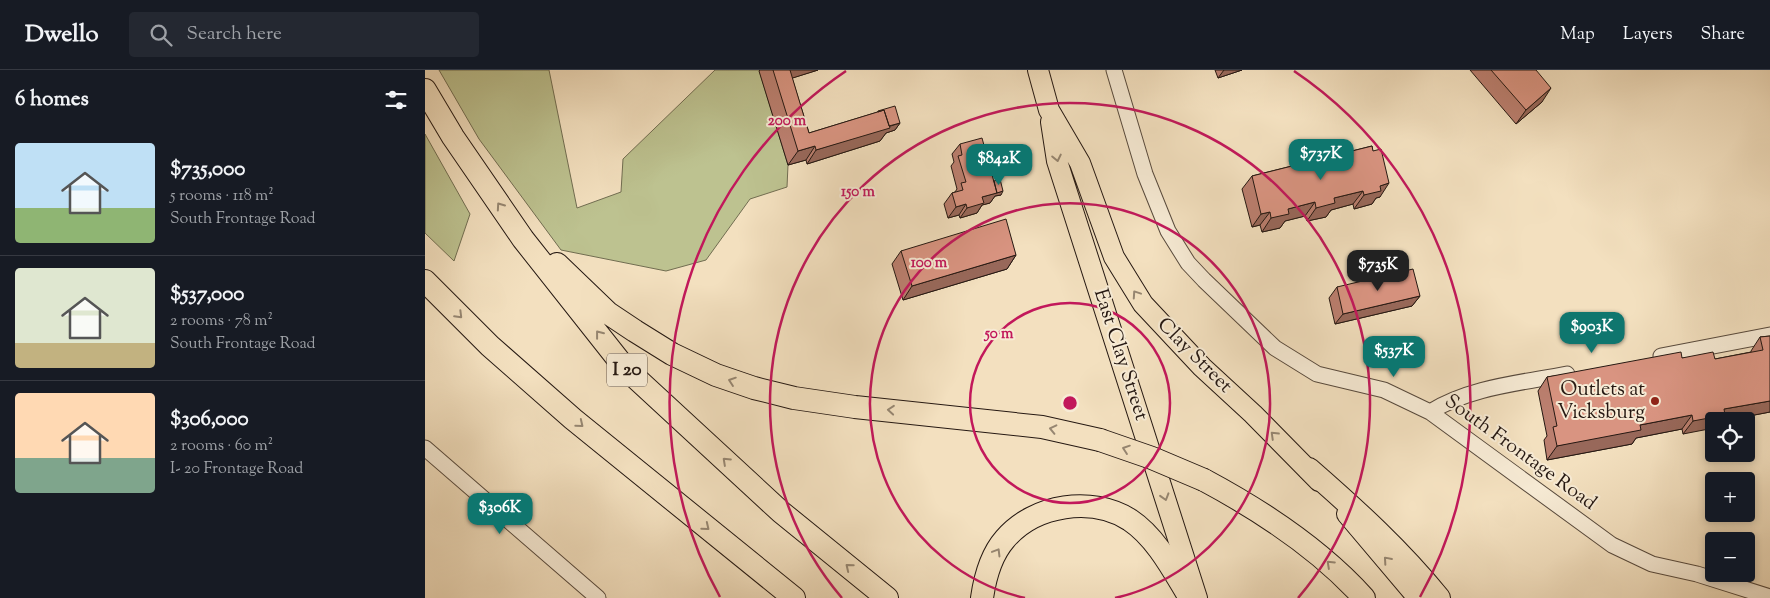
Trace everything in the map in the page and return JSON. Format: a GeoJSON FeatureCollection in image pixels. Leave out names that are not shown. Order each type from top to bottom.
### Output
{"type":"FeatureCollection","features":[{"type":"Feature","properties":{"kind":"highway","name":"I 20"},"geometry":{"type":"LineString","coordinates":[[425,90],[453,137],[523,238],[625,368],[781,512],[887,598]]}},
{"type":"Feature","properties":{"kind":"highway"},"geometry":{"type":"LineString","coordinates":[[523,238],[553,260],[608,313],[673,354],[716,375],[754,388],[794,398],[855,407],[1042,427],[1100,440],[1152,458],[1203,480],[1243,501],[1320,555],[1364,598]]}},
{"type":"Feature","properties":{"kind":"highway"},"geometry":{"type":"LineString","coordinates":[[425,281],[490,346],[573,419],[795,598]]}},
{"type":"Feature","properties":{"kind":"highway"},"geometry":{"type":"LineString","coordinates":[[1309,469],[1364,517],[1409,562],[1439,598]]}},
{"type":"Feature","properties":{"kind":"highway"},"geometry":{"type":"LineString","coordinates":[[982,598],[985,576],[993,557],[1005,539],[1018,527],[1037,516],[1056,509],[1077,506],[1095,507],[1131,521],[1151,540],[1190,598]]}},
{"type":"Feature","properties":{"kind":"highway"},"geometry":{"type":"LineString","coordinates":[[727,544],[773,598]]}},
{"type":"Feature","properties":{"kind":"main road","name":"Clay Street"},"geometry":{"type":"LineString","coordinates":[[1037,70],[1049,110],[1080,164],[1114,256],[1143,304],[1202,367],[1309,469],[1418,598]]}},
{"type":"Feature","properties":{"kind":"main road","name":"East Clay Street"},"geometry":{"type":"LineString","coordinates":[[1049,110],[1057,161],[1197,598]]}},
{"type":"Feature","properties":{"kind":"street","name":"South Frontage Road"},"geometry":{"type":"LineString","coordinates":[[1114,70],[1155,204],[1178,248],[1204,280],[1261,336],[1305,369],[1317,374],[1384,390],[1430,412],[1612,546],[1652,564],[1697,574],[1770,597]]}},
{"type":"Feature","properties":{"kind":"street"},"geometry":{"type":"LineString","coordinates":[[1644,359],[1770,335]]}},
{"type":"Feature","properties":{"kind":"street"},"geometry":{"type":"LineString","coordinates":[[1430,412],[1449,400],[1465,394],[1586,370]]}},
{"type":"Feature","properties":{"kind":"street"},"geometry":{"type":"LineString","coordinates":[[425,448],[594,597]]}},
{"type":"Feature","properties":{"kind":"green space"},"geometry":{"type":"Polygon","coordinates":[[[439,70],[549,70],[577,208],[621,192],[623,159],[715,70],[759,70],[788,165],[787,187],[750,199],[706,260],[666,271],[561,250],[479,139],[439,70]]]}},
{"type":"Feature","properties":{"kind":"green space"},"geometry":{"type":"Polygon","coordinates":[[[425,134],[470,214],[454,261],[425,233],[425,134]]]}},
{"type":"Feature","properties":{"kind":"building"},"geometry":{"type":"Polygon","coordinates":[[[773,70],[790,70],[809,133],[884,110],[890,128],[816,150],[815,146],[798,151],[773,70]]]}},
{"type":"Feature","properties":{"kind":"building"},"geometry":{"type":"Polygon","coordinates":[[[1491,70],[1536,70],[1551,88],[1526,110],[1491,70]]]}},
{"type":"Feature","properties":{"kind":"building"},"geometry":{"type":"Polygon","coordinates":[[[895,106],[900,123],[889,126],[884,110],[878,111],[895,106]]]}},
{"type":"Feature","properties":{"kind":"building"},"geometry":{"type":"Polygon","coordinates":[[[982,138],[997,193],[982,197],[984,203],[967,208],[966,204],[956,207],[952,193],[963,190],[961,183],[966,182],[958,156],[962,155],[960,144],[982,138]]]}},
{"type":"Feature","properties":{"kind":"building"},"geometry":{"type":"Polygon","coordinates":[[[1372,146],[1373,151],[1381,149],[1389,183],[1380,186],[1381,191],[1364,195],[1363,191],[1334,198],[1335,203],[1316,208],[1315,202],[1288,209],[1289,214],[1271,218],[1270,212],[1261,214],[1252,176],[1372,146]]]}},
{"type":"Feature","properties":{"kind":"building"},"geometry":{"type":"Polygon","coordinates":[[[1000,179],[1003,191],[997,193],[994,181],[1000,179]]]}},
{"type":"Feature","properties":{"kind":"building"},"geometry":{"type":"Polygon","coordinates":[[[1006,219],[1016,255],[912,286],[901,251],[1006,219]]]}},
{"type":"Feature","properties":{"kind":"building"},"geometry":{"type":"Polygon","coordinates":[[[1413,269],[1420,296],[1343,314],[1337,287],[1413,269]]]}},
{"type":"Feature","properties":{"kind":"building","name":"Outlets at Vicksburg"},"geometry":{"type":"Polygon","coordinates":[[[1770,336],[1770,401],[1724,409],[1724,412],[1705,412],[1705,419],[1693,421],[1692,415],[1640,425],[1641,430],[1557,446],[1553,427],[1557,426],[1547,377],[1681,352],[1682,358],[1713,352],[1715,359],[1763,350],[1760,337],[1770,336]]]}},
{"type":"Feature","properties":{"kind":"place","name":"Outlets at Vicksburg"},"geometry":{"type":"Point","coordinates":[1655,401]}}]}
